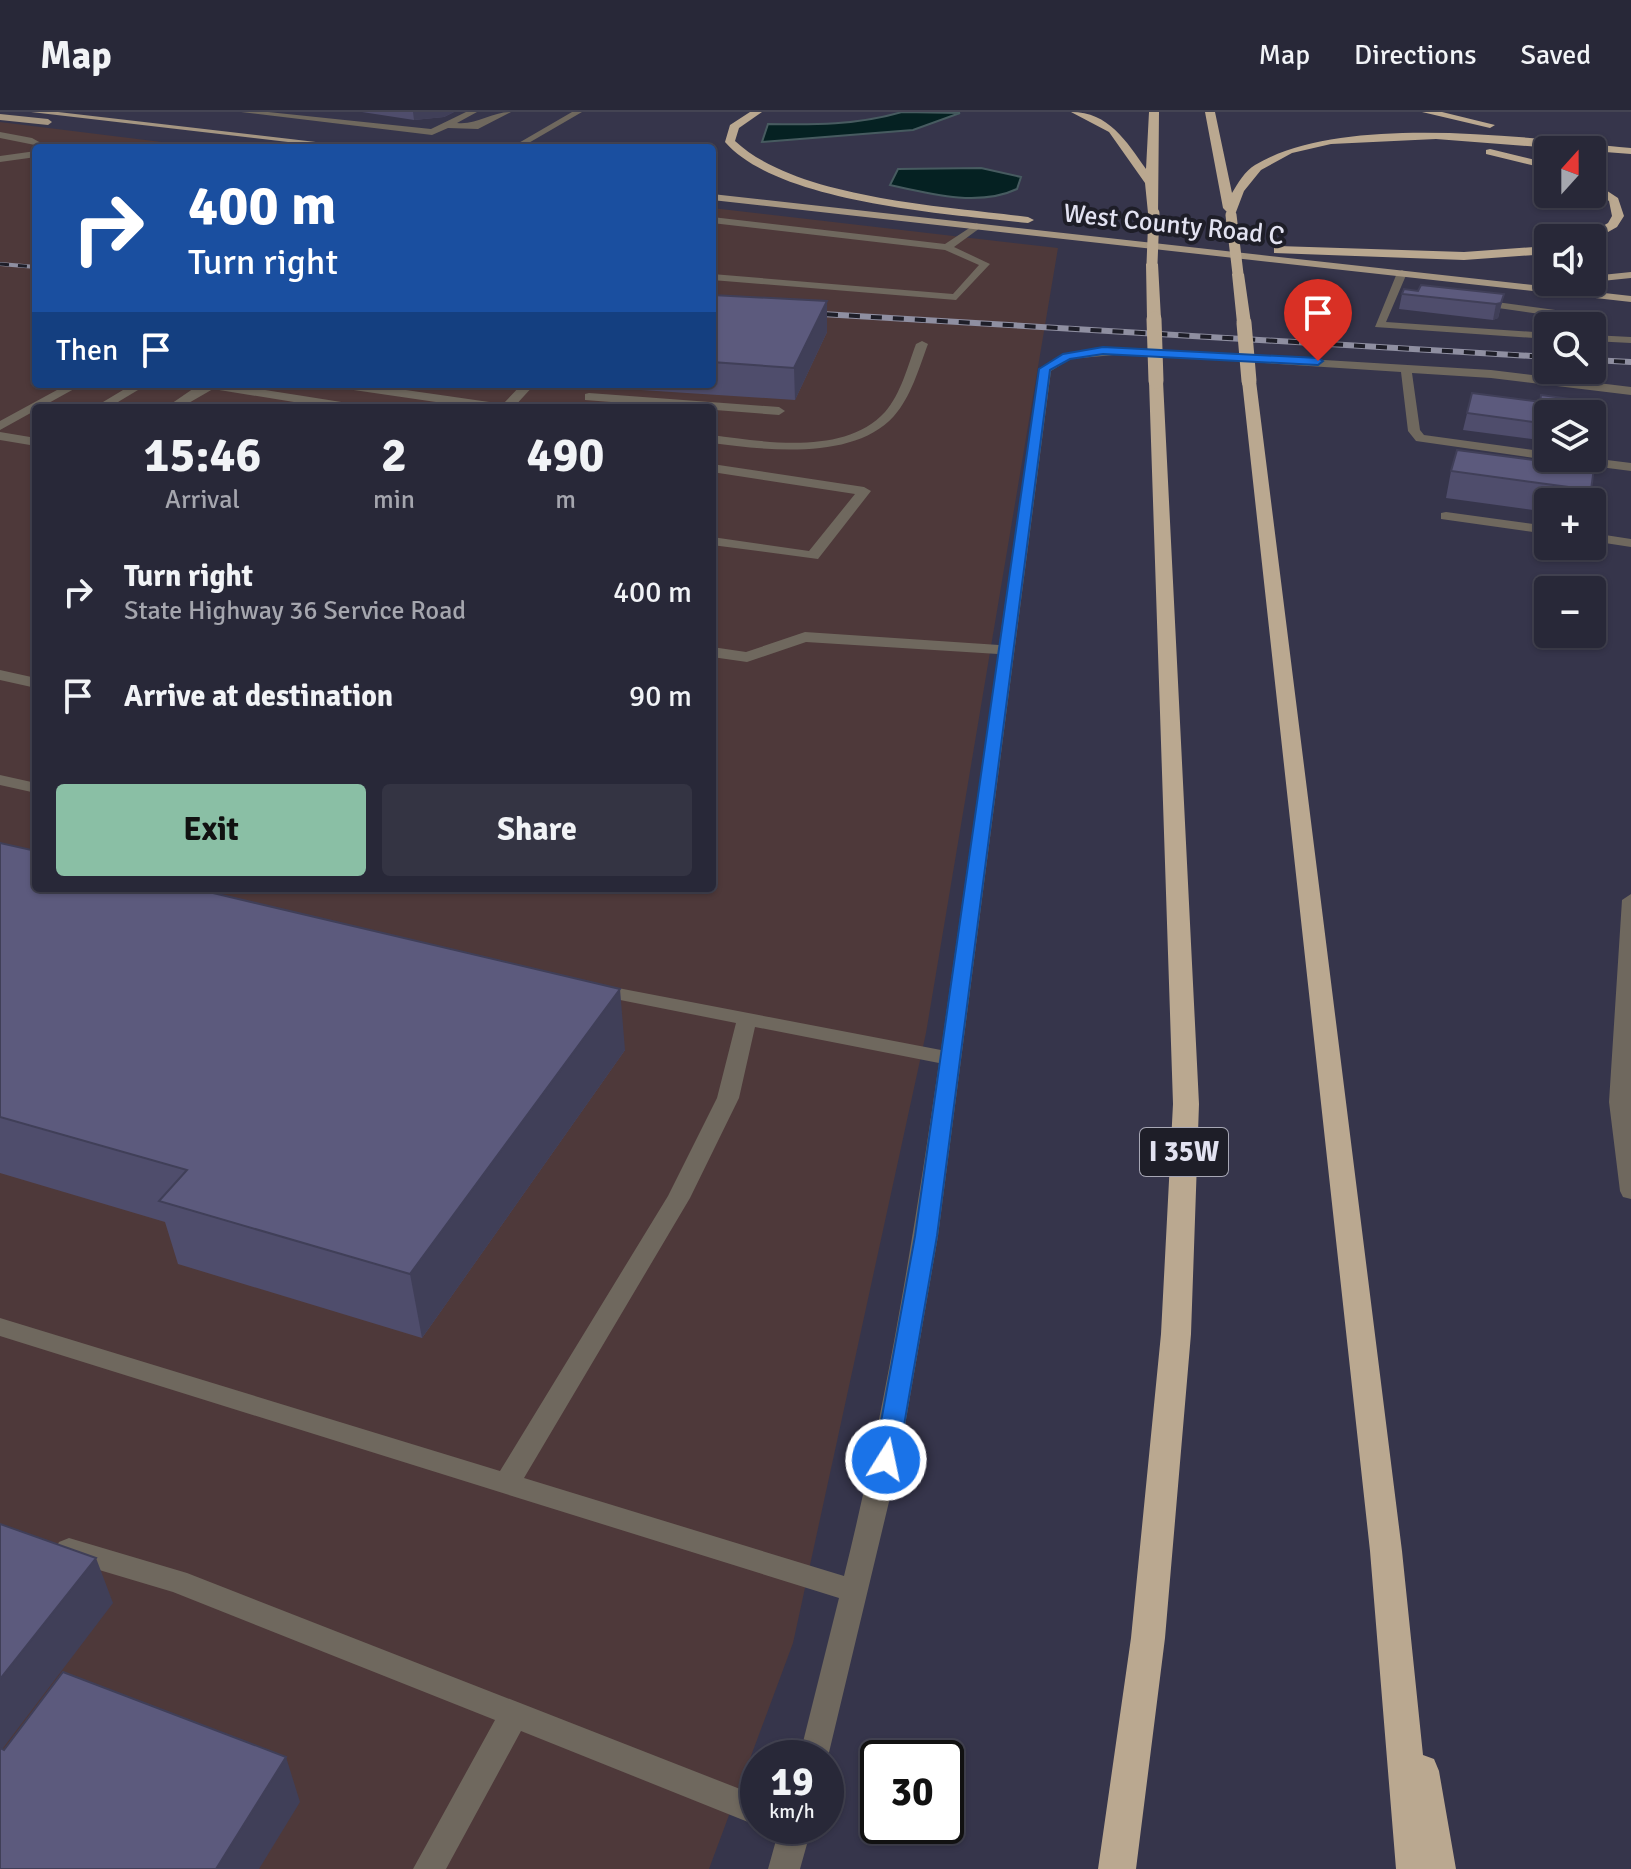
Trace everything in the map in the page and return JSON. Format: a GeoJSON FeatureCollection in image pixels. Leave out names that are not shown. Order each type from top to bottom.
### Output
{"type":"FeatureCollection","features":[{"type":"Feature","properties":{"kind":"highway"},"geometry":{"type":"LineString","coordinates":[[757,112],[734,127],[730,142],[742,156],[770,169],[862,197],[1028,220]]}},
{"type":"Feature","properties":{"kind":"highway"},"geometry":{"type":"LineString","coordinates":[[1076,112],[1113,130],[1151,183]]}},
{"type":"Feature","properties":{"kind":"highway","name":"I 35W"},"geometry":{"type":"LineString","coordinates":[[1117,1869],[1148,1638],[1176,1334],[1186,1104],[1152,264],[1154,112]]}},
{"type":"Feature","properties":{"kind":"highway"},"geometry":{"type":"LineString","coordinates":[[1210,112],[1230,211],[1244,323],[1386,1551],[1415,1869]]}},
{"type":"Feature","properties":{"kind":"highway"},"geometry":{"type":"LineString","coordinates":[[1427,112],[1516,129],[1631,141]]}},
{"type":"Feature","properties":{"kind":"highway"},"geometry":{"type":"LineString","coordinates":[[1230,211],[1240,188],[1259,166],[1299,147],[1333,139],[1402,134],[1631,151]]}},
{"type":"Feature","properties":{"kind":"highway"},"geometry":{"type":"LineString","coordinates":[[1281,155],[1327,146],[1396,143],[1487,152],[1534,163]]}},
{"type":"Feature","properties":{"kind":"highway"},"geometry":{"type":"LineString","coordinates":[[1606,194],[1614,200],[1618,216],[1606,229]]}},
{"type":"Feature","properties":{"kind":"highway"},"geometry":{"type":"LineString","coordinates":[[1278,250],[1464,256],[1534,251]]}},
{"type":"Feature","properties":{"kind":"highway"},"geometry":{"type":"LineString","coordinates":[[1386,1551],[1437,1869]]}},
{"type":"Feature","properties":{"kind":"main road"},"geometry":{"type":"LineString","coordinates":[[35,112],[327,144]]}},
{"type":"Feature","properties":{"kind":"main road"},"geometry":{"type":"LineString","coordinates":[[0,117],[240,144]]}},
{"type":"Feature","properties":{"kind":"main road","name":"West County Road C"},"geometry":{"type":"LineString","coordinates":[[716,186],[1534,276]]}},
{"type":"Feature","properties":{"kind":"main road","name":"West County Road C"},"geometry":{"type":"LineString","coordinates":[[716,197],[1631,299]]}},
{"type":"Feature","properties":{"kind":"main road"},"geometry":{"type":"LineString","coordinates":[[1606,278],[1631,275]]}},
{"type":"Feature","properties":{"kind":"main road"},"geometry":{"type":"LineString","coordinates":[[1606,284],[1631,287]]}},
{"type":"Feature","properties":{"kind":"street"},"geometry":{"type":"LineString","coordinates":[[245,112],[432,132],[473,112]]}},
{"type":"Feature","properties":{"kind":"street"},"geometry":{"type":"LineString","coordinates":[[447,125],[475,127],[507,112]]}},
{"type":"Feature","properties":{"kind":"street"},"geometry":{"type":"LineString","coordinates":[[521,144],[578,112]]}},
{"type":"Feature","properties":{"kind":"street"},"geometry":{"type":"LineString","coordinates":[[0,135],[38,144]]}},
{"type":"Feature","properties":{"kind":"street"},"geometry":{"type":"LineString","coordinates":[[0,159],[32,155]]}},
{"type":"Feature","properties":{"kind":"street"},"geometry":{"type":"LineString","coordinates":[[716,220],[947,247],[985,264],[956,297],[716,277]]}},
{"type":"Feature","properties":{"kind":"street"},"geometry":{"type":"LineString","coordinates":[[947,247],[977,226]]}},
{"type":"Feature","properties":{"kind":"street"},"geometry":{"type":"LineString","coordinates":[[1402,273],[1379,325],[1534,335]]}},
{"type":"Feature","properties":{"kind":"street"},"geometry":{"type":"LineString","coordinates":[[1393,293],[1409,295]]}},
{"type":"Feature","properties":{"kind":"street"},"geometry":{"type":"LineString","coordinates":[[1456,300],[1547,312]]}},
{"type":"Feature","properties":{"kind":"street"},"geometry":{"type":"LineString","coordinates":[[1606,339],[1631,340]]}},
{"type":"Feature","properties":{"kind":"street"},"geometry":{"type":"LineString","coordinates":[[716,439],[796,447],[852,436],[889,415],[922,344]]}},
{"type":"Feature","properties":{"kind":"street"},"geometry":{"type":"LineString","coordinates":[[818,1740],[886,1460],[923,1251],[1045,369],[1053,362],[1084,353],[1125,351],[1491,374],[1631,391]]}},
{"type":"Feature","properties":{"kind":"street"},"geometry":{"type":"LineString","coordinates":[[1406,368],[1414,431],[1420,438],[1534,454]]}},
{"type":"Feature","properties":{"kind":"street"},"geometry":{"type":"LineString","coordinates":[[40,404],[70,388]]}},
{"type":"Feature","properties":{"kind":"street"},"geometry":{"type":"LineString","coordinates":[[106,404],[135,388]]}},
{"type":"Feature","properties":{"kind":"street"},"geometry":{"type":"LineString","coordinates":[[177,404],[202,388]]}},
{"type":"Feature","properties":{"kind":"street"},"geometry":{"type":"LineString","coordinates":[[233,388],[329,404]]}},
{"type":"Feature","properties":{"kind":"street"},"geometry":{"type":"LineString","coordinates":[[369,388],[473,404]]}},
{"type":"Feature","properties":{"kind":"street"},"geometry":{"type":"LineString","coordinates":[[427,398],[441,388]]}},
{"type":"Feature","properties":{"kind":"street"},"geometry":{"type":"LineString","coordinates":[[508,404],[525,388]]}},
{"type":"Feature","properties":{"kind":"street"},"geometry":{"type":"LineString","coordinates":[[261,404],[276,395]]}},
{"type":"Feature","properties":{"kind":"street"},"geometry":{"type":"LineString","coordinates":[[589,397],[663,404]]}},
{"type":"Feature","properties":{"kind":"street"},"geometry":{"type":"LineString","coordinates":[[716,408],[779,411]]}},
{"type":"Feature","properties":{"kind":"street"},"geometry":{"type":"LineString","coordinates":[[0,426],[32,409]]}},
{"type":"Feature","properties":{"kind":"street"},"geometry":{"type":"LineString","coordinates":[[0,436],[32,441]]}},
{"type":"Feature","properties":{"kind":"street"},"geometry":{"type":"LineString","coordinates":[[1606,464],[1631,467]]}},
{"type":"Feature","properties":{"kind":"street"},"geometry":{"type":"LineString","coordinates":[[716,469],[864,491],[813,556],[716,542]]}},
{"type":"Feature","properties":{"kind":"street"},"geometry":{"type":"LineString","coordinates":[[1446,516],[1534,528]]}},
{"type":"Feature","properties":{"kind":"street"},"geometry":{"type":"LineString","coordinates":[[1606,539],[1631,543]]}},
{"type":"Feature","properties":{"kind":"street"},"geometry":{"type":"LineString","coordinates":[[716,653],[747,657],[805,637],[1005,650]]}},
{"type":"Feature","properties":{"kind":"street"},"geometry":{"type":"LineString","coordinates":[[0,675],[32,682]]}},
{"type":"Feature","properties":{"kind":"street"},"geometry":{"type":"LineString","coordinates":[[0,780],[32,787]]}},
{"type":"Feature","properties":{"kind":"street"},"geometry":{"type":"LineString","coordinates":[[1631,900],[1625,1103],[1631,1191]]}},
{"type":"Feature","properties":{"kind":"street"},"geometry":{"type":"LineString","coordinates":[[574,985],[950,1058]]}},
{"type":"Feature","properties":{"kind":"street"},"geometry":{"type":"LineString","coordinates":[[507,1483],[679,1198],[728,1098],[747,1019]]}},
{"type":"Feature","properties":{"kind":"street"},"geometry":{"type":"LineString","coordinates":[[0,1327],[855,1591]]}},
{"type":"Feature","properties":{"kind":"street"},"geometry":{"type":"LineString","coordinates":[[44,1543],[177,1581],[740,1804]]}},
{"type":"Feature","properties":{"kind":"street"},"geometry":{"type":"LineString","coordinates":[[429,1869],[513,1716]]}},
{"type":"Feature","properties":{"kind":"street"},"geometry":{"type":"LineString","coordinates":[[784,1869],[791,1844]]}},
{"type":"Feature","properties":{"kind":"shaded area"},"geometry":{"type":"Polygon","coordinates":[[[902,112],[960,113],[913,130],[762,142],[768,124],[852,122],[902,112]]]}},
{"type":"Feature","properties":{"kind":"shaded area"},"geometry":{"type":"Polygon","coordinates":[[[0,122],[178,144],[32,144],[32,388],[716,388],[716,208],[1058,248],[926,1033],[793,1643],[757,1740],[740,1740],[740,1786],[709,1869],[0,1869],[0,122]]]}},
{"type":"Feature","properties":{"kind":"shaded area"},"geometry":{"type":"Polygon","coordinates":[[[981,168],[1021,177],[1017,189],[971,198],[890,185],[898,169],[981,168]]]}},
{"type":"Feature","properties":{"kind":"building"},"geometry":{"type":"Polygon","coordinates":[[[1421,285],[1504,294],[1501,303],[1496,304],[1402,294],[1404,289],[1418,291],[1421,285]]]}},
{"type":"Feature","properties":{"kind":"building"},"geometry":{"type":"Polygon","coordinates":[[[716,295],[827,301],[794,368],[716,362],[716,295]]]}},
{"type":"Feature","properties":{"kind":"building"},"geometry":{"type":"Polygon","coordinates":[[[1472,393],[1534,401],[1534,422],[1467,413],[1472,393]]]}},
{"type":"Feature","properties":{"kind":"building"},"geometry":{"type":"Polygon","coordinates":[[[1541,395],[1578,400],[1540,400],[1541,395]]]}},
{"type":"Feature","properties":{"kind":"building"},"geometry":{"type":"Polygon","coordinates":[[[1457,450],[1534,460],[1534,472],[1593,472],[1591,488],[1576,488],[1451,471],[1457,450]]]}},
{"type":"Feature","properties":{"kind":"building"},"geometry":{"type":"Polygon","coordinates":[[[0,843],[32,850],[32,892],[209,892],[620,989],[410,1274],[159,1201],[187,1170],[0,1117],[0,843]]]}},
{"type":"Feature","properties":{"kind":"building"},"geometry":{"type":"Polygon","coordinates":[[[0,1524],[96,1558],[0,1679],[0,1524]]]}},
{"type":"Feature","properties":{"kind":"building"},"geometry":{"type":"Polygon","coordinates":[[[63,1672],[286,1757],[216,1869],[0,1869],[0,1748],[4,1750],[63,1672]]]}},
{"type":"Feature","properties":{"kind":"railway"},"geometry":{"type":"LineString","coordinates":[[0,264],[32,267]]}},
{"type":"Feature","properties":{"kind":"railway"},"geometry":{"type":"LineString","coordinates":[[805,313],[1534,356]]}},
{"type":"Feature","properties":{"kind":"railway"},"geometry":{"type":"LineString","coordinates":[[1606,361],[1631,362]]}},
{"type":"Feature","properties":{"kind":"route"},"geometry":{"type":"LineString","coordinates":[[886,1460],[926,1236],[1045,369],[1067,356],[1103,351],[1318,361]]}}]}
